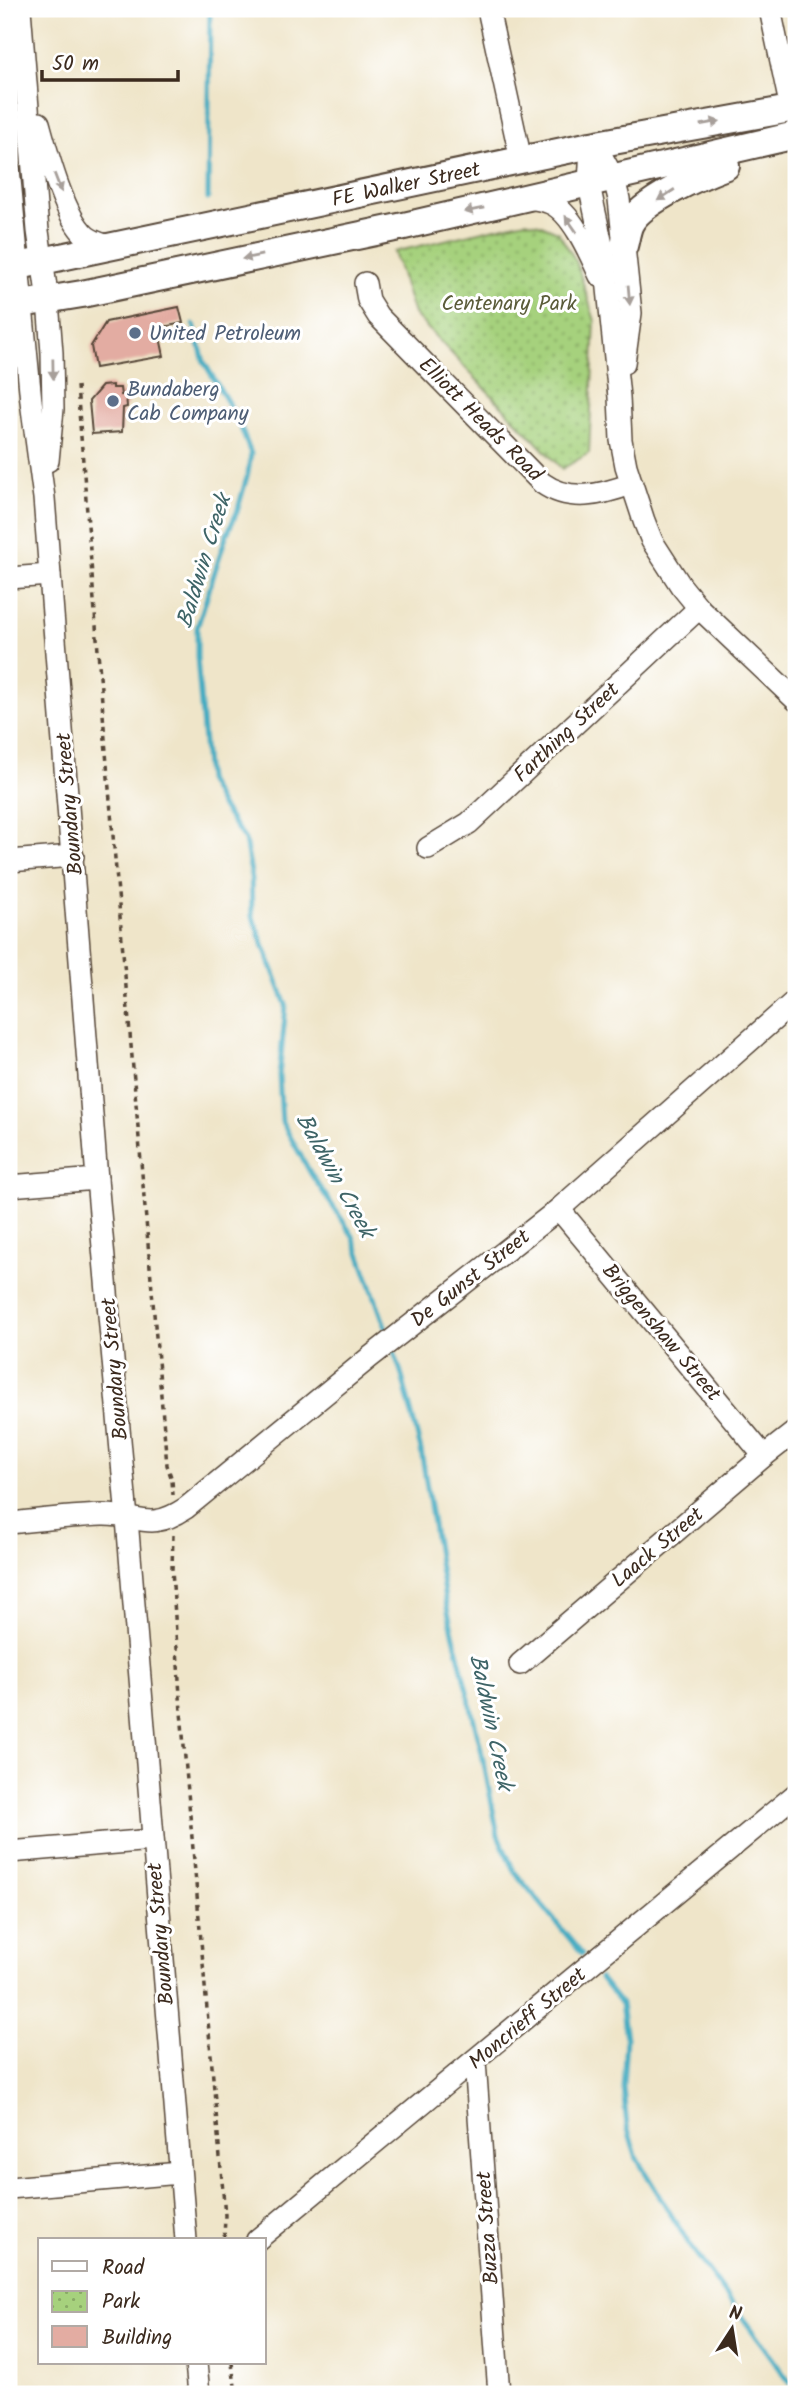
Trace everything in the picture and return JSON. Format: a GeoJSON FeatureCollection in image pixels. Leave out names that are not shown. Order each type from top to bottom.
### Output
{"type":"FeatureCollection","features":[{"type":"Feature","properties":{"kind":"main road","name":"FE Walker Street"},"geometry":{"type":"LineString","coordinates":[[23,265],[593,145],[794,108]]}},
{"type":"Feature","properties":{"kind":"main road","name":"FE Walker Street"},"geometry":{"type":"LineString","coordinates":[[15,305],[528,198],[796,137]]}},
{"type":"Feature","properties":{"kind":"main road"},"geometry":{"type":"LineString","coordinates":[[625,246],[630,224],[636,216],[678,187],[796,137]]}},
{"type":"Feature","properties":{"kind":"street","name":"Boundary Street"},"geometry":{"type":"LineString","coordinates":[[20,9],[38,231],[23,265],[15,305],[44,498],[97,1179],[186,2238]]}},
{"type":"Feature","properties":{"kind":"street"},"geometry":{"type":"LineString","coordinates":[[488,9],[521,160]]}},
{"type":"Feature","properties":{"kind":"street"},"geometry":{"type":"LineString","coordinates":[[770,9],[794,108]]}},
{"type":"Feature","properties":{"kind":"street"},"geometry":{"type":"LineString","coordinates":[[26,70],[47,152],[69,211],[85,235],[111,247]]}},
{"type":"Feature","properties":{"kind":"street"},"geometry":{"type":"LineString","coordinates":[[593,145],[601,182],[621,440],[631,484],[652,541],[681,586],[699,608],[796,700]]}},
{"type":"Feature","properties":{"kind":"street","name":"Boundary Street"},"geometry":{"type":"LineString","coordinates":[[9,169],[23,265],[48,300],[52,409],[44,498]]}},
{"type":"Feature","properties":{"kind":"street"},"geometry":{"type":"LineString","coordinates":[[601,182],[619,199],[631,313],[619,397]]}},
{"type":"Feature","properties":{"kind":"street"},"geometry":{"type":"LineString","coordinates":[[528,198],[551,204],[568,218],[594,263],[611,308]]}},
{"type":"Feature","properties":{"kind":"street","name":"Elliott Heads Road"},"geometry":{"type":"LineString","coordinates":[[365,283],[368,300],[378,316],[542,482],[563,494],[577,496],[606,493],[631,484]]}},
{"type":"Feature","properties":{"kind":"street"},"geometry":{"type":"LineString","coordinates":[[9,578],[50,575]]}},
{"type":"Feature","properties":{"kind":"street","name":"Farthing Street"},"geometry":{"type":"LineString","coordinates":[[428,848],[469,823],[699,608]]}},
{"type":"Feature","properties":{"kind":"street"},"geometry":{"type":"LineString","coordinates":[[9,861],[73,856]]}},
{"type":"Feature","properties":{"kind":"street","name":"De Gunst Street"},"geometry":{"type":"LineString","coordinates":[[9,1523],[106,1515],[152,1523],[165,1521],[180,1512],[369,1358],[559,1209],[796,1000]]}},
{"type":"Feature","properties":{"kind":"street"},"geometry":{"type":"LineString","coordinates":[[9,1186],[97,1179]]}},
{"type":"Feature","properties":{"kind":"street","name":"Briggenshaw Street"},"geometry":{"type":"LineString","coordinates":[[559,1209],[764,1456]]}},
{"type":"Feature","properties":{"kind":"street","name":"Laack Street"},"geometry":{"type":"LineString","coordinates":[[520,1664],[764,1456],[796,1432]]}},
{"type":"Feature","properties":{"kind":"street","name":"Moncrieff Street"},"geometry":{"type":"LineString","coordinates":[[259,2238],[796,1794]]}},
{"type":"Feature","properties":{"kind":"street"},"geometry":{"type":"LineString","coordinates":[[9,1853],[152,1840]]}},
{"type":"Feature","properties":{"kind":"street","name":"Buzza Street"},"geometry":{"type":"LineString","coordinates":[[475,2061],[499,2394]]}},
{"type":"Feature","properties":{"kind":"street"},"geometry":{"type":"LineString","coordinates":[[9,2188],[180,2173]]}},
{"type":"Feature","properties":{"kind":"street"},"geometry":{"type":"LineString","coordinates":[[196,2364],[199,2394]]}},
{"type":"Feature","properties":{"kind":"path"},"geometry":{"type":"LineString","coordinates":[[77,386],[112,825]]}},
{"type":"Feature","properties":{"kind":"path"},"geometry":{"type":"LineString","coordinates":[[232,2364],[236,2394]]}},
{"type":"Feature","properties":{"kind":"green space","name":"Centenary Park"},"geometry":{"type":"Polygon","coordinates":[[[525,221],[558,232],[576,261],[595,321],[589,453],[562,469],[414,314],[394,252],[525,221]]]}},
{"type":"Feature","properties":{"kind":"building"},"geometry":{"type":"Polygon","coordinates":[[[179,307],[183,323],[158,328],[164,356],[95,368],[91,346],[106,322],[179,307]]]}},
{"type":"Feature","properties":{"kind":"building"},"geometry":{"type":"Polygon","coordinates":[[[112,385],[112,388],[120,388],[121,395],[126,394],[127,407],[123,408],[122,432],[92,434],[89,401],[102,386],[112,385]]]}},
{"type":"Feature","properties":{"kind":"waterway","name":"Baldwin Creek"},"geometry":{"type":"LineString","coordinates":[[208,199],[210,9]]}},
{"type":"Feature","properties":{"kind":"waterway","name":"Baldwin Creek"},"geometry":{"type":"LineString","coordinates":[[194,325],[204,362],[238,420],[251,454],[237,512],[226,536],[197,628],[207,780],[245,840],[251,873],[252,915],[286,1005],[279,1076],[282,1122],[311,1174],[353,1236],[389,1337]]}},
{"type":"Feature","properties":{"kind":"waterway","name":"Baldwin Creek"},"geometry":{"type":"LineString","coordinates":[[392,1346],[421,1450],[445,1599],[481,1749],[498,1835],[514,1871],[582,1954]]}},
{"type":"Feature","properties":{"kind":"waterway","name":"Baldwin Creek"},"geometry":{"type":"LineString","coordinates":[[600,1978],[621,2004],[626,2038],[623,2087],[627,2126],[637,2159],[689,2244],[796,2391]]}},
{"type":"Feature","properties":{"kind":"place","name":"United Petroleum"},"geometry":{"type":"Point","coordinates":[135,333]}},
{"type":"Feature","properties":{"kind":"place","name":"Bundaberg Cab Company"},"geometry":{"type":"Point","coordinates":[113,401]}}]}
